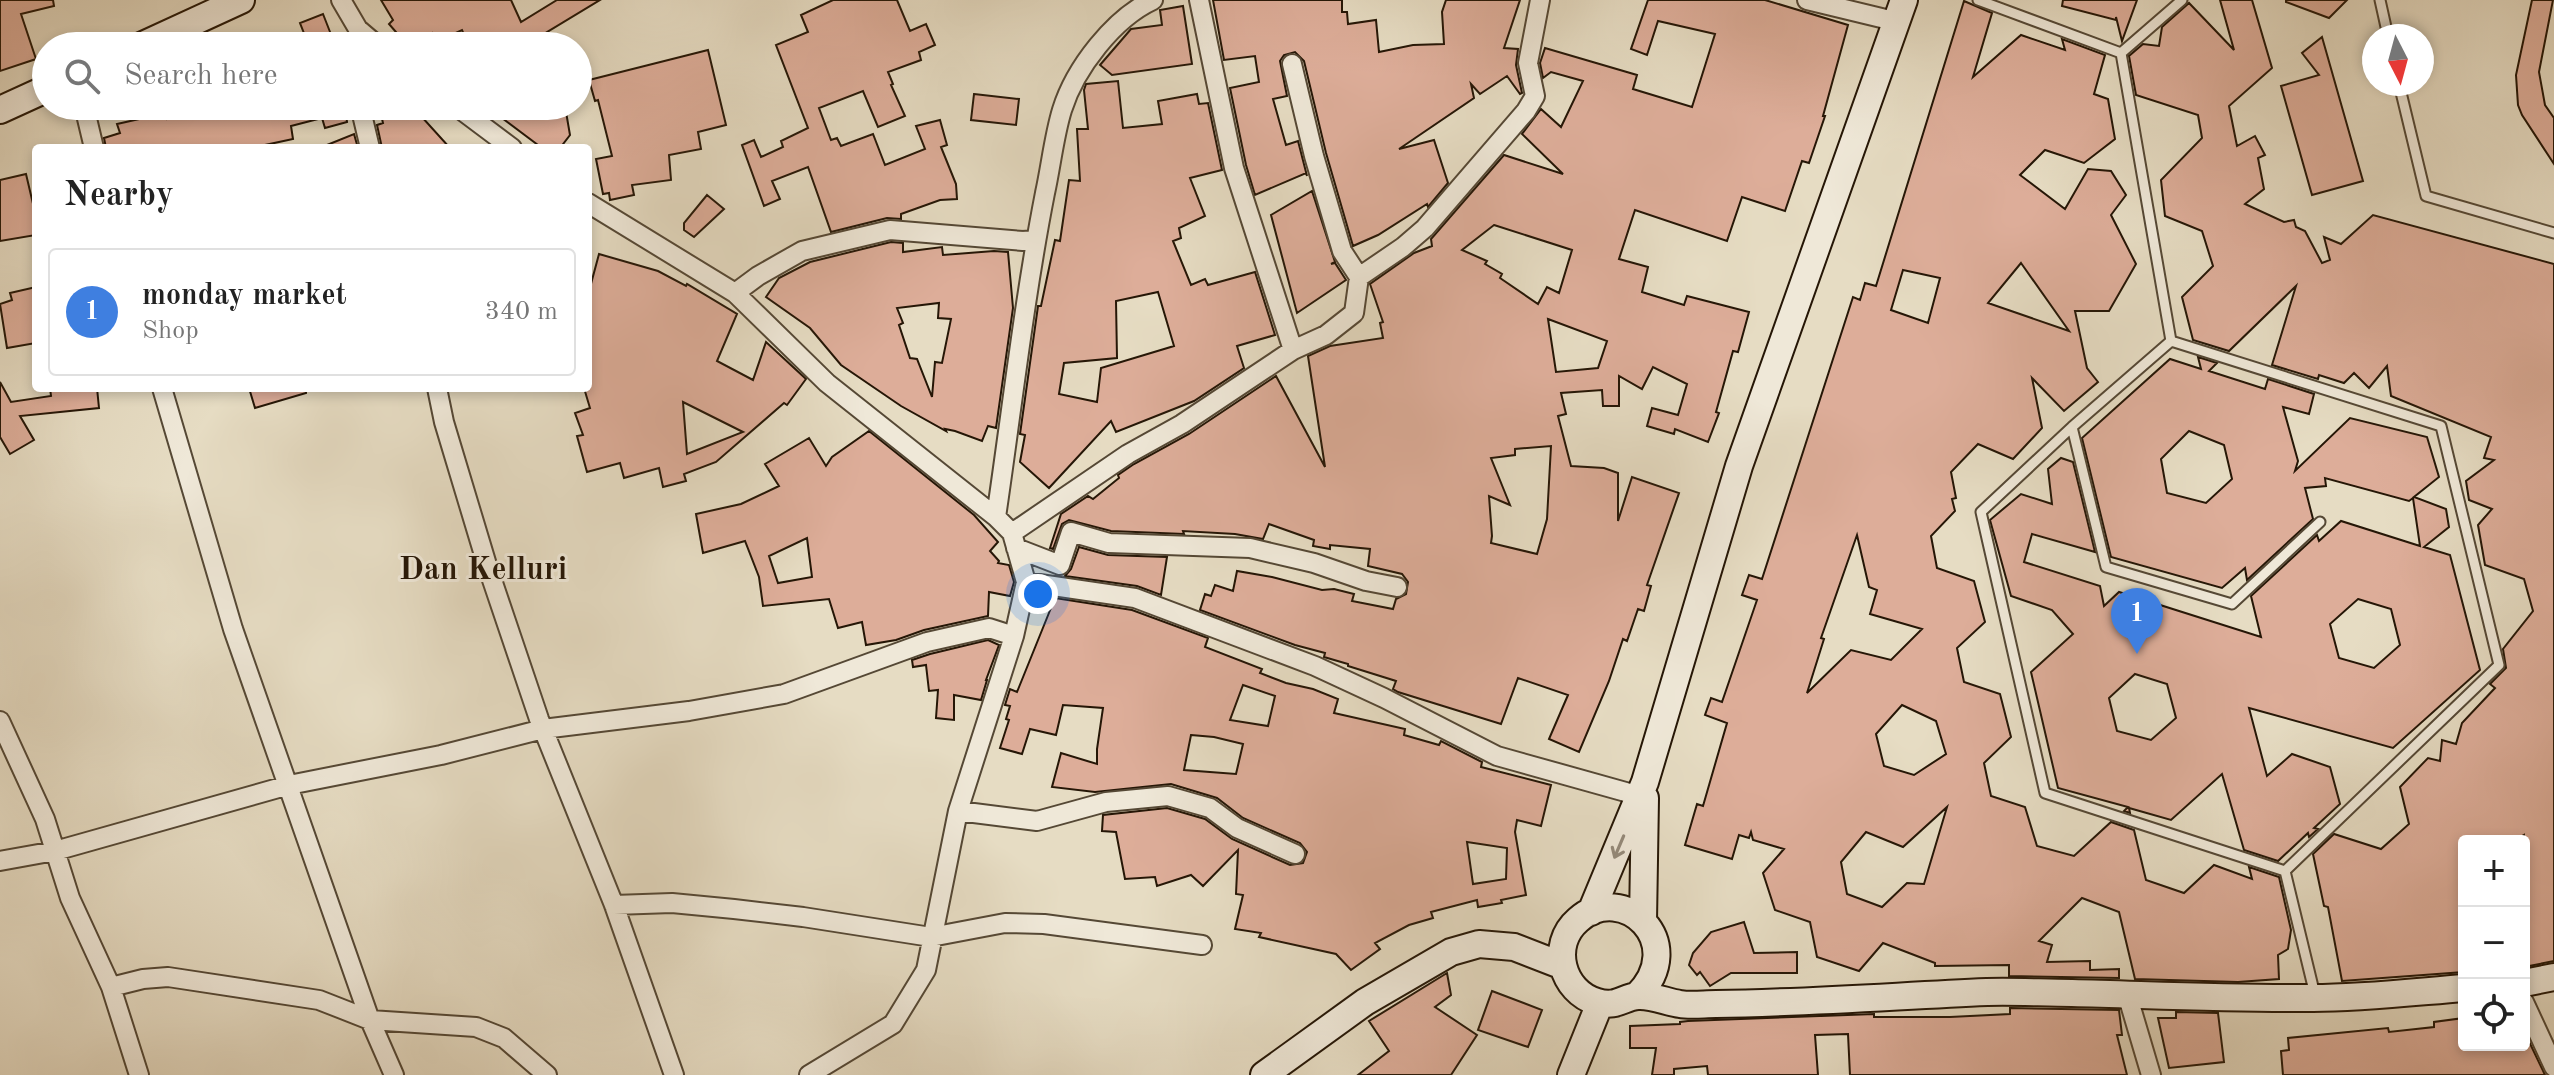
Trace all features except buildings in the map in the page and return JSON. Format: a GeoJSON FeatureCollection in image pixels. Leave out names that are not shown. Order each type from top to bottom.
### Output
{"type":"FeatureCollection","features":[{"type":"Feature","properties":{"kind":"main road"},"geometry":{"type":"LineString","coordinates":[[171,32],[241,0]]}},
{"type":"Feature","properties":{"kind":"main road"},"geometry":{"type":"LineString","coordinates":[[1591,912],[1643,789],[1739,466],[1901,11]]}},
{"type":"Feature","properties":{"kind":"main road"},"geometry":{"type":"LineString","coordinates":[[0,110],[32,95]]}},
{"type":"Feature","properties":{"kind":"main road"},"geometry":{"type":"LineString","coordinates":[[1643,789],[1643,921]]}},
{"type":"Feature","properties":{"kind":"main road"},"geometry":{"type":"LineString","coordinates":[[1613,908],[1634,914],[1643,921],[1653,935],[1658,951],[1656,968],[1649,984],[1637,996],[1613,1004],[1600,1003],[1575,990],[1563,966],[1562,949],[1567,933],[1577,921],[1591,912],[1613,908]]}},
{"type":"Feature","properties":{"kind":"main road"},"geometry":{"type":"LineString","coordinates":[[1264,1075],[1365,1002],[1451,952],[1479,944],[1514,947],[1563,966]]}},
{"type":"Feature","properties":{"kind":"main road"},"geometry":{"type":"LineString","coordinates":[[2530,982],[2554,977]]}},
{"type":"Feature","properties":{"kind":"main road"},"geometry":{"type":"LineString","coordinates":[[1637,996],[1682,1004],[1809,1003],[1991,992],[2315,998],[2458,988]]}},
{"type":"Feature","properties":{"kind":"main road"},"geometry":{"type":"LineString","coordinates":[[1571,1075],[1600,1003]]}},
{"type":"Feature","properties":{"kind":"street"},"geometry":{"type":"LineString","coordinates":[[341,0],[354,32]]}},
{"type":"Feature","properties":{"kind":"street"},"geometry":{"type":"LineString","coordinates":[[996,517],[1036,240],[1063,108],[1100,42],[1135,8],[1153,0]]}},
{"type":"Feature","properties":{"kind":"street"},"geometry":{"type":"LineString","coordinates":[[1199,0],[1234,168],[1293,350]]}},
{"type":"Feature","properties":{"kind":"street"},"geometry":{"type":"LineString","coordinates":[[1359,277],[1425,228],[1526,111],[1535,96],[1528,63],[1540,0]]}},
{"type":"Feature","properties":{"kind":"street"},"geometry":{"type":"LineString","coordinates":[[1807,0],[1901,11]]}},
{"type":"Feature","properties":{"kind":"street"},"geometry":{"type":"LineString","coordinates":[[1014,540],[1128,454],[1182,424],[1293,350],[1326,335],[1354,313],[1359,277],[1342,251],[1314,156],[1292,64]]}},
{"type":"Feature","properties":{"kind":"street"},"geometry":{"type":"LineString","coordinates":[[87,120],[93,144]]}},
{"type":"Feature","properties":{"kind":"street"},"geometry":{"type":"LineString","coordinates":[[363,120],[369,144]]}},
{"type":"Feature","properties":{"kind":"street"},"geometry":{"type":"LineString","coordinates":[[475,120],[507,144]]}},
{"type":"Feature","properties":{"kind":"street"},"geometry":{"type":"LineString","coordinates":[[592,205],[735,293],[827,383],[996,517],[1014,540],[1026,582],[1014,636],[958,811],[926,970],[893,1024],[809,1075]]}},
{"type":"Feature","properties":{"kind":"street"},"geometry":{"type":"LineString","coordinates":[[735,293],[802,251],[890,230],[1036,240]]}},
{"type":"Feature","properties":{"kind":"street"},"geometry":{"type":"LineString","coordinates":[[163,392],[233,629],[370,1020],[394,1075]]}},
{"type":"Feature","properties":{"kind":"street"},"geometry":{"type":"LineString","coordinates":[[438,392],[487,565],[543,729],[614,905],[674,1075]]}},
{"type":"Feature","properties":{"kind":"street"},"geometry":{"type":"LineString","coordinates":[[1014,540],[1060,565],[1071,532],[1109,543],[1250,548],[1397,587]]}},
{"type":"Feature","properties":{"kind":"street"},"geometry":{"type":"LineString","coordinates":[[1026,582],[1135,598],[1315,666],[1497,756],[1643,789]]}},
{"type":"Feature","properties":{"kind":"street"},"geometry":{"type":"LineString","coordinates":[[0,861],[55,851],[289,785],[441,755],[543,729],[689,711],[784,694],[927,642],[989,628],[1014,636]]}},
{"type":"Feature","properties":{"kind":"street"},"geometry":{"type":"LineString","coordinates":[[0,721],[45,819],[70,898],[111,987],[139,1075]]}},
{"type":"Feature","properties":{"kind":"street"},"geometry":{"type":"LineString","coordinates":[[958,811],[1037,821],[1106,802],[1168,796],[1210,808],[1237,828],[1295,854]]}},
{"type":"Feature","properties":{"kind":"street"},"geometry":{"type":"LineString","coordinates":[[614,905],[672,903],[734,909],[931,937],[1005,923],[1044,924],[1202,945]]}},
{"type":"Feature","properties":{"kind":"street"},"geometry":{"type":"LineString","coordinates":[[111,987],[168,977],[319,1000],[370,1020],[476,1027],[504,1038],[547,1075]]}},
{"type":"Feature","properties":{"kind":"street"},"geometry":{"type":"LineString","coordinates":[[2127,994],[2151,1075]]}},
{"type":"Feature","properties":{"kind":"street"},"geometry":{"type":"LineString","coordinates":[[2530,1015],[2554,1067]]}},
{"type":"Feature","properties":{"kind":"lane"},"geometry":{"type":"LineString","coordinates":[[1978,0],[2121,53]]}},
{"type":"Feature","properties":{"kind":"lane"},"geometry":{"type":"LineString","coordinates":[[2121,53],[2182,0]]}},
{"type":"Feature","properties":{"kind":"lane"},"geometry":{"type":"LineString","coordinates":[[2380,0],[2385,24]]}},
{"type":"Feature","properties":{"kind":"lane"},"geometry":{"type":"LineString","coordinates":[[2121,53],[2171,341]]}},
{"type":"Feature","properties":{"kind":"lane"},"geometry":{"type":"LineString","coordinates":[[2402,96],[2426,196],[2554,233]]}},
{"type":"Feature","properties":{"kind":"lane"},"geometry":{"type":"LineString","coordinates":[[2171,341],[1981,512],[2045,793],[2285,871]]}},
{"type":"Feature","properties":{"kind":"lane"},"geometry":{"type":"LineString","coordinates":[[2171,341],[2441,426],[2499,665],[2285,871]]}},
{"type":"Feature","properties":{"kind":"lane"},"geometry":{"type":"LineString","coordinates":[[2072,427],[2106,567],[2232,604],[2320,522]]}},
{"type":"Feature","properties":{"kind":"lane"},"geometry":{"type":"LineString","coordinates":[[2285,871],[2315,998]]}},
{"type":"Feature","properties":{"kind":"place","name":"monday market"},"geometry":{"type":"Point","coordinates":[2137,654]}},
{"type":"Feature","properties":{"kind":"district","name":"Dan Kelluri"},"geometry":{"type":"Point","coordinates":[483,571]}}]}
